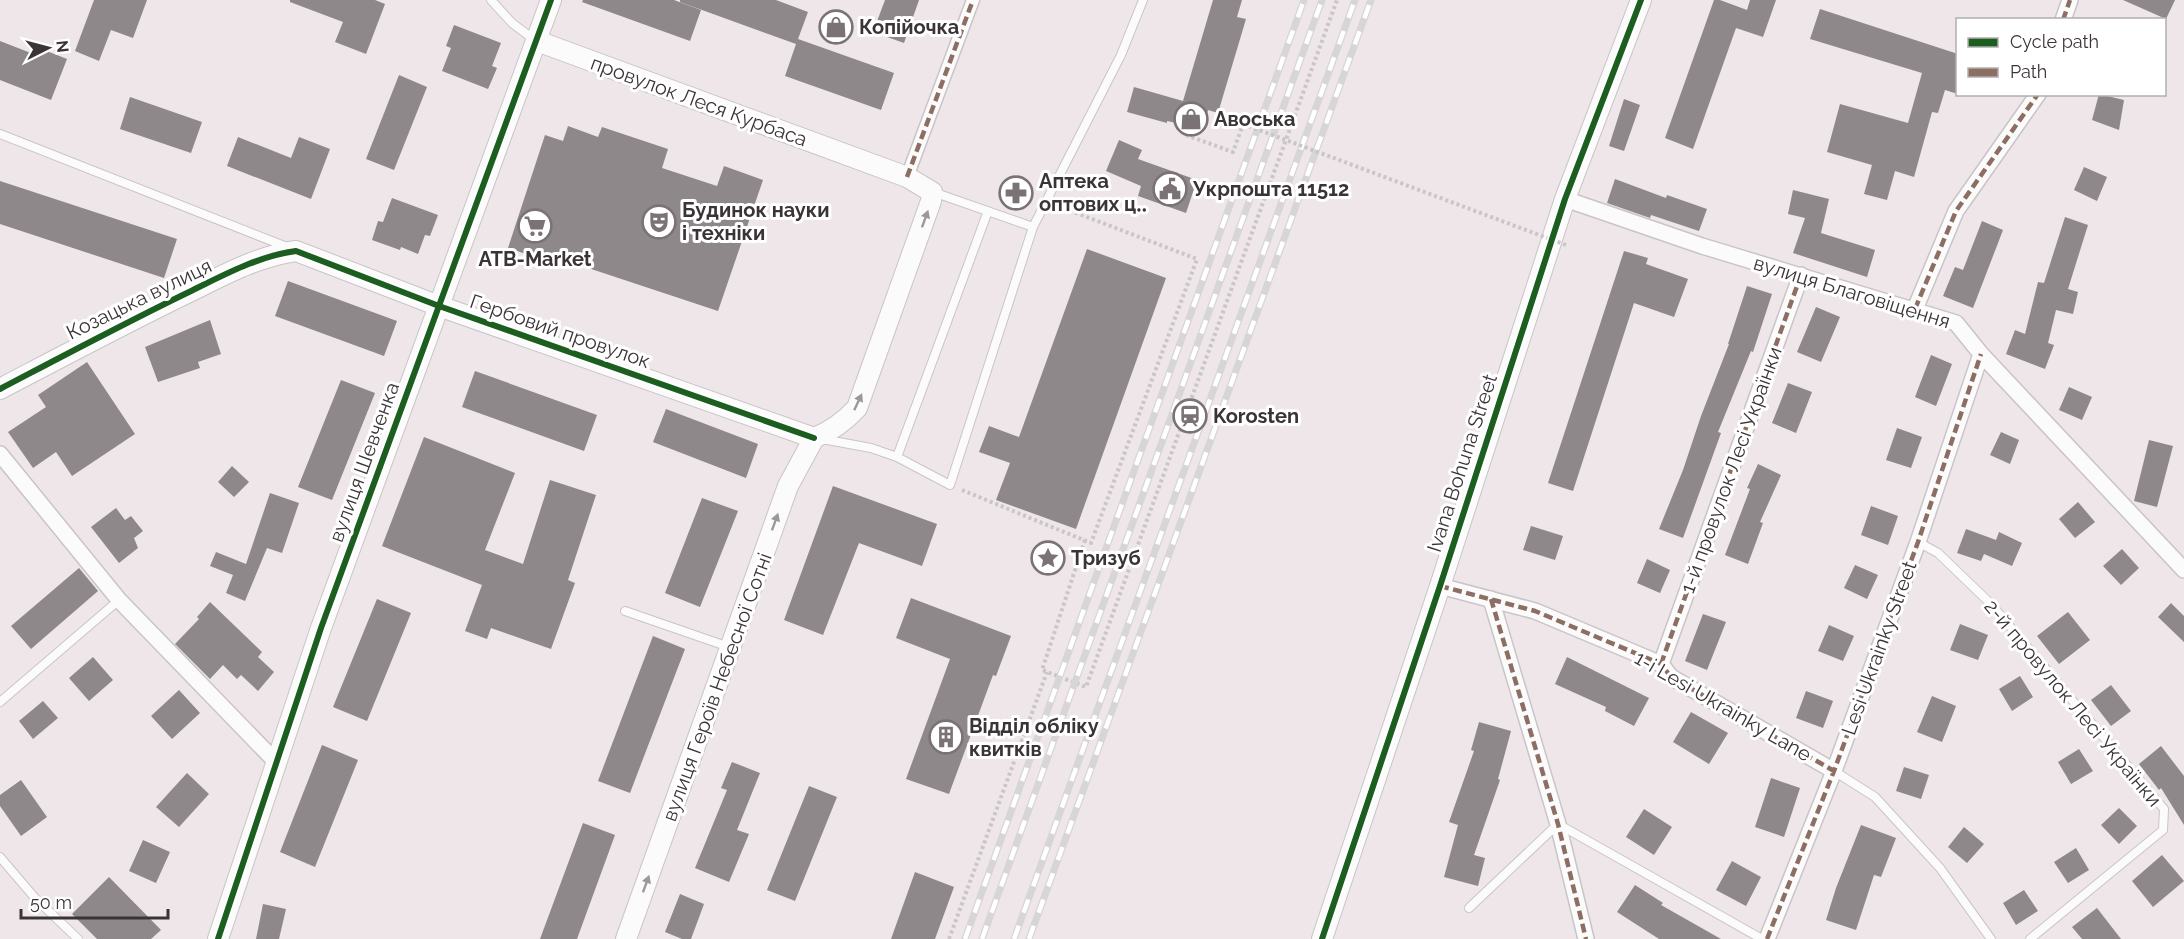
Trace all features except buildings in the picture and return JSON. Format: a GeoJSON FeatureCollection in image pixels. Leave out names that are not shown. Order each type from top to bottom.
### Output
{"type":"FeatureCollection","features":[{"type":"Feature","properties":{"kind":"street","name":"вулиця Шевченка"},"geometry":{"type":"LineString","coordinates":[[218,939],[324,619],[551,0]]}},
{"type":"Feature","properties":{"kind":"street"},"geometry":{"type":"LineString","coordinates":[[814,438],[844,422],[857,408],[931,201],[920,184],[974,0]]}},
{"type":"Feature","properties":{"kind":"street","name":"Ivana Bohuna Street"},"geometry":{"type":"LineString","coordinates":[[1322,939],[1440,586],[1565,199],[1641,0]]}},
{"type":"Feature","properties":{"kind":"street"},"geometry":{"type":"LineString","coordinates":[[2065,18],[2070,0]]}},
{"type":"Feature","properties":{"kind":"street","name":"провулок Леся Курбаса"},"geometry":{"type":"LineString","coordinates":[[537,41],[920,184]]}},
{"type":"Feature","properties":{"kind":"street"},"geometry":{"type":"LineString","coordinates":[[1915,309],[1956,211],[2037,96]]}},
{"type":"Feature","properties":{"kind":"street","name":"вулиця Благовіщення"},"geometry":{"type":"LineString","coordinates":[[1565,199],[1702,246],[1956,323],[1981,354],[2184,570]]}},
{"type":"Feature","properties":{"kind":"street","name":"Гербовий провулок"},"geometry":{"type":"LineString","coordinates":[[296,251],[439,306],[814,438]]}},
{"type":"Feature","properties":{"kind":"street","name":"Козацька вулиця"},"geometry":{"type":"LineString","coordinates":[[0,389],[116,328],[251,262],[296,251]]}},
{"type":"Feature","properties":{"kind":"street","name":"1-й провулок Лесі Українки"},"geometry":{"type":"LineString","coordinates":[[1661,664],[1801,275]]}},
{"type":"Feature","properties":{"kind":"street","name":"Lesi Ukrainky Street"},"geometry":{"type":"LineString","coordinates":[[1767,939],[1834,771],[1918,542],[1981,354]]}},
{"type":"Feature","properties":{"kind":"street","name":"вулиця Героїв Небесної Сотні"},"geometry":{"type":"LineString","coordinates":[[626,939],[788,486],[814,438]]}},
{"type":"Feature","properties":{"kind":"street"},"geometry":{"type":"LineString","coordinates":[[0,454],[119,600],[276,762]]}},
{"type":"Feature","properties":{"kind":"street","name":"1-i Lesi Ukrainky Lane"},"geometry":{"type":"LineString","coordinates":[[1440,586],[1535,611],[1661,664],[1671,677],[1834,771]]}},
{"type":"Feature","properties":{"kind":"street"},"geometry":{"type":"LineString","coordinates":[[1491,599],[1558,824],[1586,939]]}},
{"type":"Feature","properties":{"kind":"lane","name":"провулок Леся Курбаса"},"geometry":{"type":"LineString","coordinates":[[490,0],[512,23],[537,41]]}},
{"type":"Feature","properties":{"kind":"lane"},"geometry":{"type":"LineString","coordinates":[[814,438],[871,447],[897,457],[950,485],[1033,227],[1121,55],[1143,0]]}},
{"type":"Feature","properties":{"kind":"lane","name":"Гербовий провулок"},"geometry":{"type":"LineString","coordinates":[[0,134],[296,251]]}},
{"type":"Feature","properties":{"kind":"lane"},"geometry":{"type":"LineString","coordinates":[[920,184],[1033,227]]}},
{"type":"Feature","properties":{"kind":"lane"},"geometry":{"type":"LineString","coordinates":[[897,457],[988,211]]}},
{"type":"Feature","properties":{"kind":"lane","name":"2-й провулок Лесі Українки"},"geometry":{"type":"LineString","coordinates":[[1918,542],[1938,553],[1991,604],[2164,809],[2163,830],[2030,939]]}},
{"type":"Feature","properties":{"kind":"lane"},"geometry":{"type":"LineString","coordinates":[[0,702],[119,600]]}},
{"type":"Feature","properties":{"kind":"lane"},"geometry":{"type":"LineString","coordinates":[[625,611],[731,647]]}},
{"type":"Feature","properties":{"kind":"lane"},"geometry":{"type":"LineString","coordinates":[[1834,771],[1875,796],[1940,868],[1991,939]]}},
{"type":"Feature","properties":{"kind":"lane"},"geometry":{"type":"LineString","coordinates":[[1468,908],[1558,824],[1762,939]]}},
{"type":"Feature","properties":{"kind":"lane"},"geometry":{"type":"LineString","coordinates":[[0,857],[35,898],[78,939]]}},
{"type":"Feature","properties":{"kind":"path"},"geometry":{"type":"LineString","coordinates":[[1085,540],[1042,670],[1086,687],[1336,0]]}},
{"type":"Feature","properties":{"kind":"path"},"geometry":{"type":"LineString","coordinates":[[1186,135],[1233,152],[1243,124],[1566,245]]}},
{"type":"Feature","properties":{"kind":"path"},"geometry":{"type":"LineString","coordinates":[[950,485],[1091,543],[1197,259],[1046,201]]}},
{"type":"Feature","properties":{"kind":"path"},"geometry":{"type":"LineString","coordinates":[[949,939],[1047,672]]}},
{"type":"Feature","properties":{"kind":"railway"},"geometry":{"type":"LineString","coordinates":[[965,939],[1304,0]]}},
{"type":"Feature","properties":{"kind":"railway"},"geometry":{"type":"LineString","coordinates":[[982,939],[1322,0]]}},
{"type":"Feature","properties":{"kind":"railway"},"geometry":{"type":"LineString","coordinates":[[1014,939],[1355,0]]}},
{"type":"Feature","properties":{"kind":"railway"},"geometry":{"type":"LineString","coordinates":[[1029,939],[1371,0]]}},
{"type":"Feature","properties":{"kind":"marked path"},"geometry":{"type":"LineString","coordinates":[[907,177],[973,0]]}},
{"type":"Feature","properties":{"kind":"marked path"},"geometry":{"type":"LineString","coordinates":[[2064,18],[2070,0]]}},
{"type":"Feature","properties":{"kind":"marked path"},"geometry":{"type":"LineString","coordinates":[[1915,309],[1956,211],[2037,96]]}},
{"type":"Feature","properties":{"kind":"marked path"},"geometry":{"type":"LineString","coordinates":[[1661,664],[1801,275]]}},
{"type":"Feature","properties":{"kind":"marked path"},"geometry":{"type":"LineString","coordinates":[[1767,939],[1834,771],[1918,542],[1981,354]]}},
{"type":"Feature","properties":{"kind":"marked path"},"geometry":{"type":"LineString","coordinates":[[1440,586],[1535,611],[1661,664],[1671,677],[1834,771]]}},
{"type":"Feature","properties":{"kind":"marked path"},"geometry":{"type":"LineString","coordinates":[[1491,599],[1558,824],[1586,939]]}},
{"type":"Feature","properties":{"kind":"cycle path"},"geometry":{"type":"LineString","coordinates":[[218,939],[321,628],[551,0]]}},
{"type":"Feature","properties":{"kind":"cycle path"},"geometry":{"type":"LineString","coordinates":[[1322,939],[1440,586],[1565,199],[1641,0]]}},
{"type":"Feature","properties":{"kind":"cycle path"},"geometry":{"type":"LineString","coordinates":[[0,389],[228,273],[268,257],[296,251],[439,306],[814,438]]}},
{"type":"Feature","properties":{"kind":"place","name":"Копійочка"},"geometry":{"type":"Point","coordinates":[836,27]}},
{"type":"Feature","properties":{"kind":"place","name":"Авоська"},"geometry":{"type":"Point","coordinates":[1191,119]}},
{"type":"Feature","properties":{"kind":"place","name":"Укрпошта 11512"},"geometry":{"type":"Point","coordinates":[1170,189]}},
{"type":"Feature","properties":{"kind":"place","name":"Аптека оптових ц‥"},"geometry":{"type":"Point","coordinates":[1016,193]}},
{"type":"Feature","properties":{"kind":"place","name":"Будинок науки і техніки"},"geometry":{"type":"Point","coordinates":[659,222]}},
{"type":"Feature","properties":{"kind":"place","name":"ATB-Market"},"geometry":{"type":"Point","coordinates":[535,226]}},
{"type":"Feature","properties":{"kind":"place","name":"Korosten"},"geometry":{"type":"Point","coordinates":[1190,416]}},
{"type":"Feature","properties":{"kind":"place","name":"Тризуб"},"geometry":{"type":"Point","coordinates":[1048,558]}},
{"type":"Feature","properties":{"kind":"place","name":"Відділ обліку квитків"},"geometry":{"type":"Point","coordinates":[946,737]}}]}
